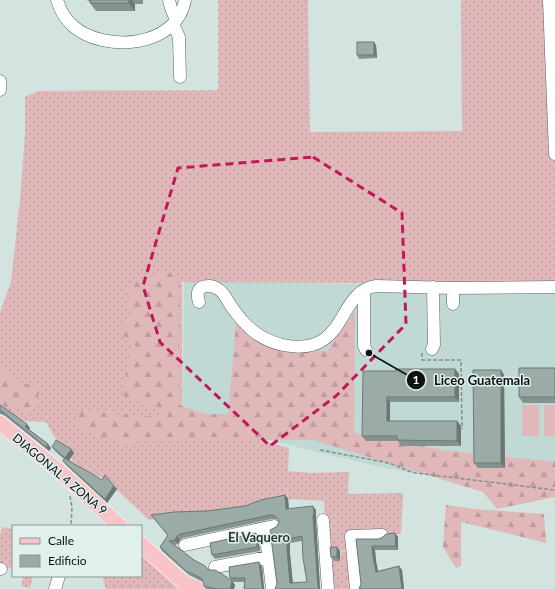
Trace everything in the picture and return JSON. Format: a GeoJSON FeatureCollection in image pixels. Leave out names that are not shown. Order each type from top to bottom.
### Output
{"type":"FeatureCollection","features":[{"type":"Feature","properties":{"kind":"main road","name":"DIAGONAL 4 ZONA 9"},"geometry":{"type":"LineString","coordinates":[[0,423],[58,470],[119,525]]}},
{"type":"Feature","properties":{"kind":"main road"},"geometry":{"type":"LineString","coordinates":[[142,545],[184,583],[198,589]]}},
{"type":"Feature","properties":{"kind":"street"},"geometry":{"type":"LineString","coordinates":[[57,0],[65,17],[73,26],[84,33],[107,41],[137,42],[160,34],[170,28],[181,13],[185,0]]}},
{"type":"Feature","properties":{"kind":"street"},"geometry":{"type":"LineString","coordinates":[[169,0],[179,37],[180,77]]}},
{"type":"Feature","properties":{"kind":"street"},"geometry":{"type":"LineString","coordinates":[[549,0],[555,154]]}},
{"type":"Feature","properties":{"kind":"street"},"geometry":{"type":"LineString","coordinates":[[0,81],[0,90]]}},
{"type":"Feature","properties":{"kind":"street"},"geometry":{"type":"LineString","coordinates":[[199,302],[197,295],[200,288],[208,286],[218,288],[223,293],[236,314],[251,330],[272,342],[293,346],[305,346],[324,340],[337,326],[357,295],[369,287],[555,287]]}},
{"type":"Feature","properties":{"kind":"street"},"geometry":{"type":"LineString","coordinates":[[427,350],[434,345],[433,287]]}},
{"type":"Feature","properties":{"kind":"street"},"geometry":{"type":"LineString","coordinates":[[453,288],[453,304]]}},
{"type":"Feature","properties":{"kind":"street"},"geometry":{"type":"LineString","coordinates":[[364,291],[364,346],[366,350]]}},
{"type":"Feature","properties":{"kind":"street"},"geometry":{"type":"LineString","coordinates":[[323,520],[328,589]]}},
{"type":"Feature","properties":{"kind":"street"},"geometry":{"type":"LineString","coordinates":[[185,545],[270,527],[268,557],[272,589]]}},
{"type":"Feature","properties":{"kind":"street"},"geometry":{"type":"LineString","coordinates":[[356,589],[351,536],[382,536]]}},
{"type":"Feature","properties":{"kind":"street"},"geometry":{"type":"LineString","coordinates":[[215,567],[268,557]]}},
{"type":"Feature","properties":{"kind":"street"},"geometry":{"type":"LineString","coordinates":[[55,589],[59,577]]}},
{"type":"Feature","properties":{"kind":"path"},"geometry":{"type":"LineString","coordinates":[[427,350],[422,360],[461,360],[462,429]]}},
{"type":"Feature","properties":{"kind":"path"},"geometry":{"type":"LineString","coordinates":[[320,450],[393,464],[416,473],[555,490]]}},
{"type":"Feature","properties":{"kind":"path"},"geometry":{"type":"LineString","coordinates":[[69,495],[72,508],[70,525]]}},
{"type":"Feature","properties":{"kind":"highlighted area"},"geometry":{"type":"Polygon","coordinates":[[[313,157],[402,213],[406,324],[336,396],[270,446],[160,342],[143,286],[178,168],[313,157]]]}},
{"type":"Feature","properties":{"kind":"shaded area"},"geometry":{"type":"Polygon","coordinates":[[[184,281],[555,287],[555,496],[384,468],[182,419],[184,281]]]}},
{"type":"Feature","properties":{"kind":"green space"},"geometry":{"type":"Polygon","coordinates":[[[218,0],[308,0],[310,132],[462,131],[461,0],[555,0],[555,284],[182,282],[182,419],[289,448],[288,471],[310,473],[349,472],[348,494],[403,493],[401,534],[349,533],[349,550],[327,550],[324,501],[288,499],[288,489],[287,499],[248,510],[149,520],[117,490],[108,478],[100,477],[71,462],[73,453],[57,441],[46,422],[25,421],[0,407],[0,312],[11,282],[20,200],[25,133],[25,97],[38,91],[218,90],[218,0]]]}},
{"type":"Feature","properties":{"kind":"green space"},"geometry":{"type":"Polygon","coordinates":[[[169,270],[180,286],[179,405],[206,414],[228,414],[236,324],[260,343],[291,352],[327,351],[355,311],[354,433],[443,450],[555,462],[555,497],[497,509],[483,492],[313,440],[235,440],[122,443],[75,428],[79,411],[160,417],[160,409],[124,397],[128,353],[137,347],[119,335],[133,315],[126,301],[130,283],[169,270]]]}},
{"type":"Feature","properties":{"kind":"green space"},"geometry":{"type":"Polygon","coordinates":[[[0,368],[14,378],[41,390],[29,414],[19,407],[6,408],[0,403],[0,368]]]}},
{"type":"Feature","properties":{"kind":"green space"},"geometry":{"type":"Polygon","coordinates":[[[522,405],[539,405],[539,436],[522,436],[522,405]]]}},
{"type":"Feature","properties":{"kind":"green space"},"geometry":{"type":"Polygon","coordinates":[[[544,405],[555,405],[555,436],[544,436],[544,405]]]}},
{"type":"Feature","properties":{"kind":"green space"},"geometry":{"type":"Polygon","coordinates":[[[446,505],[474,509],[544,514],[546,543],[461,522],[461,566],[456,568],[443,547],[446,505]]]}},
{"type":"Feature","properties":{"kind":"green space"},"geometry":{"type":"Polygon","coordinates":[[[3,527],[12,529],[12,569],[0,566],[0,534],[3,527]]]}},
{"type":"Feature","properties":{"kind":"green space"},"geometry":{"type":"Polygon","coordinates":[[[341,551],[350,551],[353,589],[330,589],[328,561],[340,561],[341,551]]]}},
{"type":"Feature","properties":{"kind":"green space"},"geometry":{"type":"Polygon","coordinates":[[[142,555],[185,589],[106,589],[102,577],[142,577],[142,555]]]}},
{"type":"Feature","properties":{"kind":"green space"},"geometry":{"type":"Polygon","coordinates":[[[23,577],[33,577],[30,588],[21,586],[23,577]]]}},
{"type":"Feature","properties":{"kind":"building"},"geometry":{"type":"Polygon","coordinates":[[[90,0],[129,0],[129,3],[90,3],[90,0]]]}},
{"type":"Feature","properties":{"kind":"building"},"geometry":{"type":"Polygon","coordinates":[[[357,42],[374,42],[374,55],[357,55],[357,42]]]}},
{"type":"Feature","properties":{"kind":"building"},"geometry":{"type":"Polygon","coordinates":[[[519,368],[555,368],[555,397],[519,397],[519,368]]]}},
{"type":"Feature","properties":{"kind":"building"},"geometry":{"type":"Polygon","coordinates":[[[396,369],[455,369],[455,397],[387,397],[387,421],[457,421],[457,441],[397,440],[397,436],[362,436],[363,371],[396,371],[396,369]]]}},
{"type":"Feature","properties":{"kind":"building"},"geometry":{"type":"Polygon","coordinates":[[[473,370],[501,370],[501,463],[474,463],[473,370]]]}},
{"type":"Feature","properties":{"kind":"building"},"geometry":{"type":"Polygon","coordinates":[[[0,405],[27,424],[25,427],[48,444],[46,447],[0,411],[0,405]]]}},
{"type":"Feature","properties":{"kind":"building"},"geometry":{"type":"Polygon","coordinates":[[[56,440],[71,449],[65,458],[52,447],[56,440]]]}},
{"type":"Feature","properties":{"kind":"building"},"geometry":{"type":"Polygon","coordinates":[[[65,458],[102,480],[105,475],[114,486],[105,499],[63,461],[65,458]]]}},
{"type":"Feature","properties":{"kind":"building"},"geometry":{"type":"Polygon","coordinates":[[[285,495],[286,509],[313,506],[319,589],[275,589],[277,584],[270,530],[276,527],[279,521],[273,515],[181,534],[177,536],[175,540],[169,541],[209,570],[215,570],[232,581],[230,589],[217,589],[204,586],[202,579],[186,571],[160,547],[168,535],[151,515],[174,512],[207,511],[245,506],[261,500],[285,495]],[[302,536],[287,539],[290,583],[307,582],[303,558],[302,536]]]}},
{"type":"Feature","properties":{"kind":"building"},"geometry":{"type":"Polygon","coordinates":[[[256,533],[257,547],[212,555],[210,543],[256,533]]]}},
{"type":"Feature","properties":{"kind":"building"},"geometry":{"type":"Polygon","coordinates":[[[395,533],[396,546],[372,546],[373,557],[376,572],[399,566],[402,589],[359,589],[361,584],[356,539],[379,539],[386,534],[395,533]]]}},
{"type":"Feature","properties":{"kind":"building"},"geometry":{"type":"Polygon","coordinates":[[[330,547],[337,547],[337,557],[331,557],[330,547]]]}},
{"type":"Feature","properties":{"kind":"building"},"geometry":{"type":"Polygon","coordinates":[[[259,562],[263,589],[246,589],[244,588],[245,578],[230,578],[229,567],[259,562]]]}},
{"type":"Feature","properties":{"kind":"place","name":"Liceo Guatemala"},"geometry":{"type":"Point","coordinates":[369,353]}},
{"type":"Feature","properties":{"kind":"district","name":"El Vaquero"},"geometry":{"type":"Point","coordinates":[259,537]}}]}
